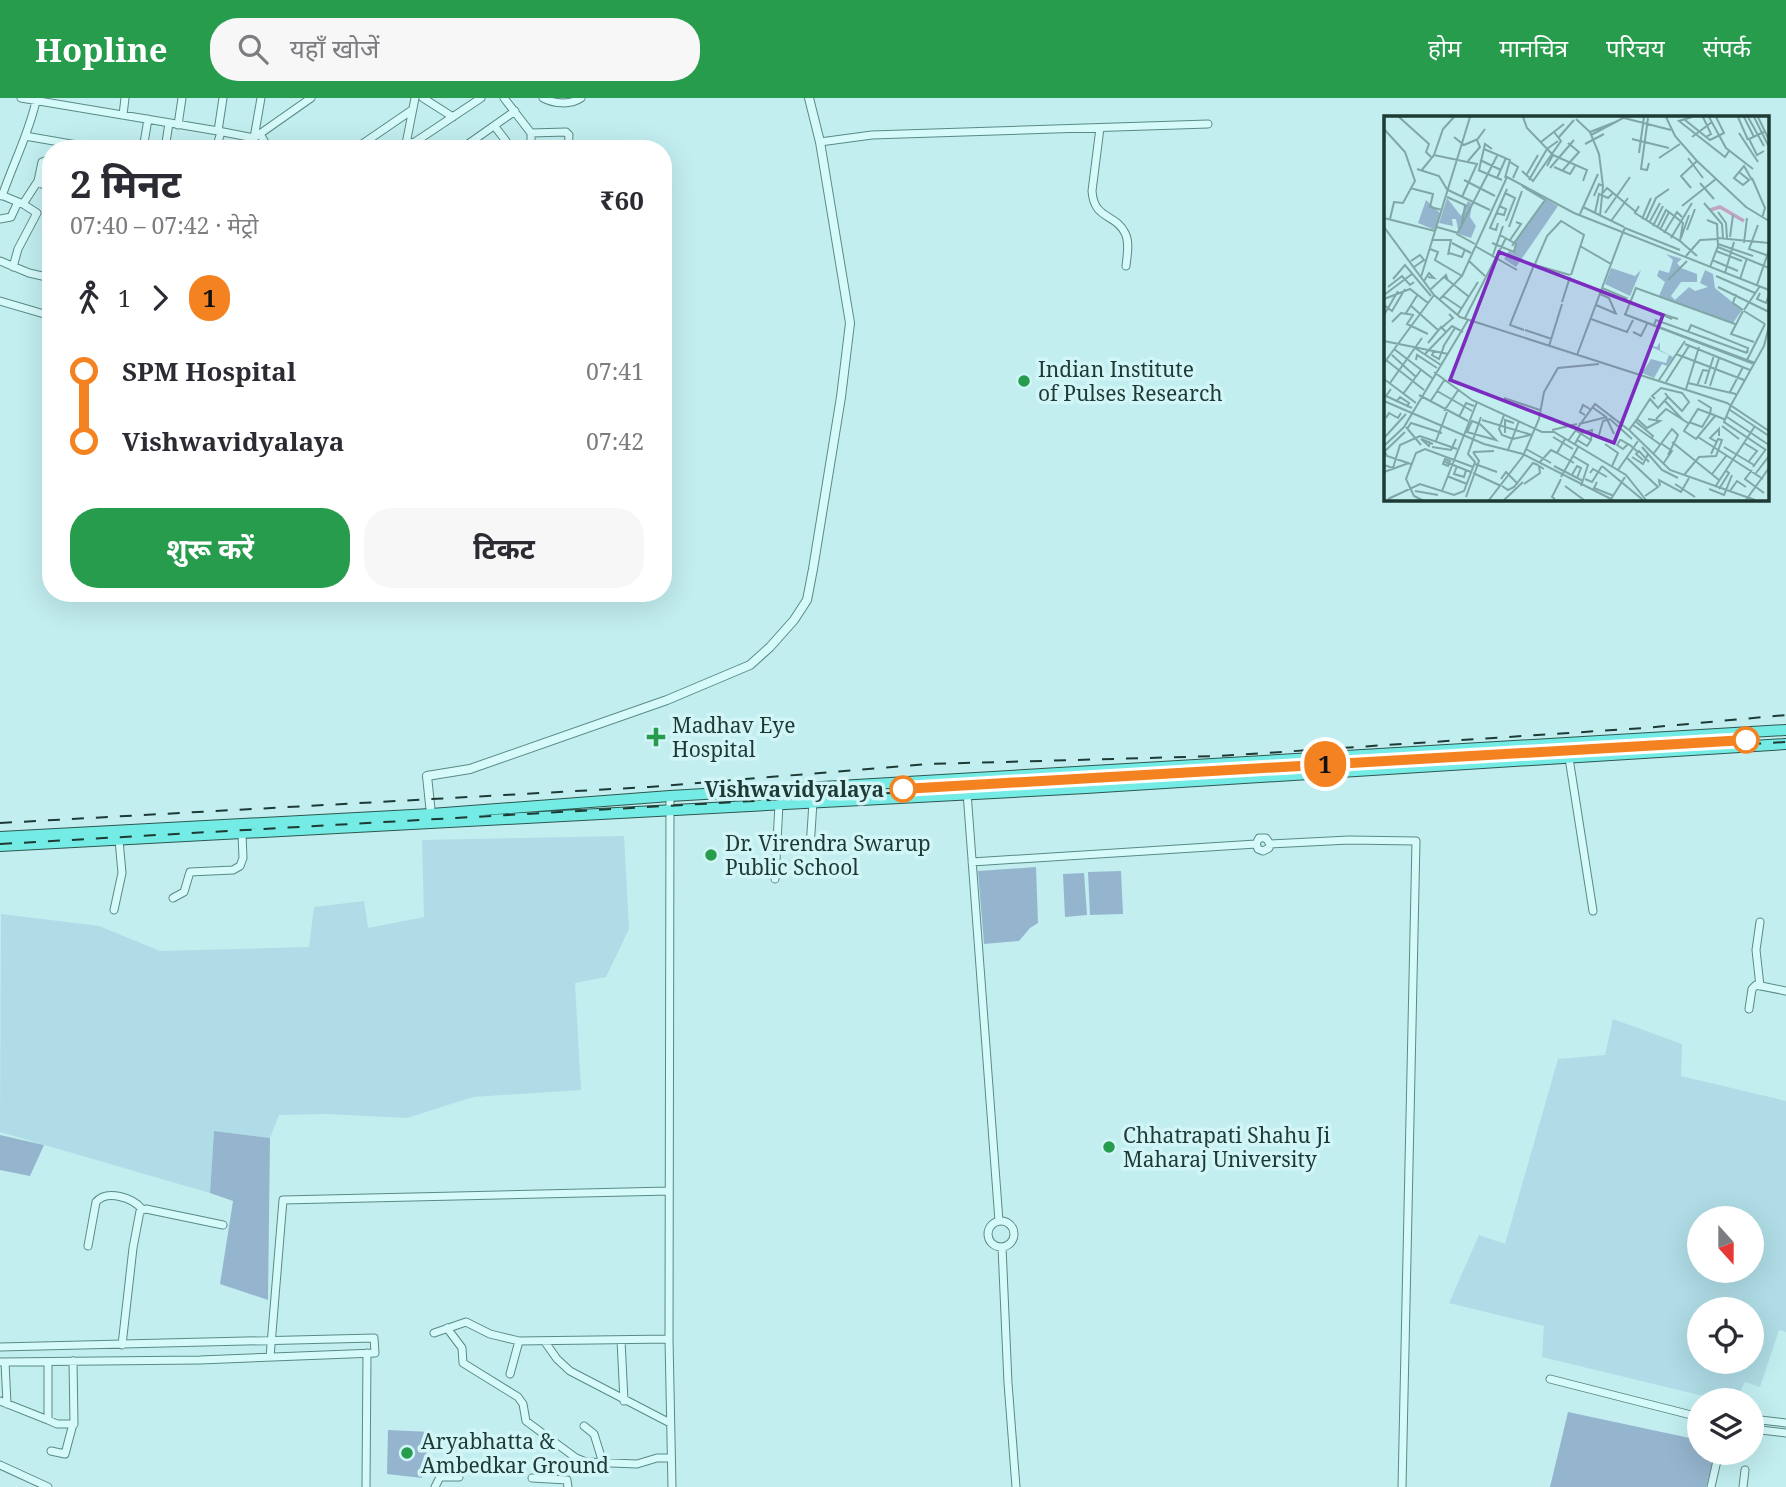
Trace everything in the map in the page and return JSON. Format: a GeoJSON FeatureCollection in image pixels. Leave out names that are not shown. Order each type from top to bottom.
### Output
{"type":"FeatureCollection","features":[{"type":"Feature","properties":{"kind":"highway"},"geometry":{"type":"LineString","coordinates":[[0,837],[431,814],[670,796],[1786,730]]}},
{"type":"Feature","properties":{"kind":"highway"},"geometry":{"type":"LineString","coordinates":[[0,846],[779,804],[1786,744]]}},
{"type":"Feature","properties":{"kind":"highway"},"geometry":{"type":"LineString","coordinates":[[1434,751],[1436,766]]}},
{"type":"Feature","properties":{"kind":"street"},"geometry":{"type":"LineString","coordinates":[[21,98],[257,136],[261,140]]}},
{"type":"Feature","properties":{"kind":"street"},"geometry":{"type":"LineString","coordinates":[[81,108],[83,98]]}},
{"type":"Feature","properties":{"kind":"street"},"geometry":{"type":"LineString","coordinates":[[123,115],[125,98]]}},
{"type":"Feature","properties":{"kind":"street"},"geometry":{"type":"LineString","coordinates":[[168,140],[182,98]]}},
{"type":"Feature","properties":{"kind":"street"},"geometry":{"type":"LineString","coordinates":[[218,140],[223,98]]}},
{"type":"Feature","properties":{"kind":"street"},"geometry":{"type":"LineString","coordinates":[[257,136],[261,98]]}},
{"type":"Feature","properties":{"kind":"street"},"geometry":{"type":"LineString","coordinates":[[257,136],[311,98]]}},
{"type":"Feature","properties":{"kind":"street"},"geometry":{"type":"LineString","coordinates":[[367,140],[423,98],[453,117]]}},
{"type":"Feature","properties":{"kind":"street"},"geometry":{"type":"LineString","coordinates":[[418,140],[481,98]]}},
{"type":"Feature","properties":{"kind":"street"},"geometry":{"type":"LineString","coordinates":[[504,98],[531,133],[531,140]]}},
{"type":"Feature","properties":{"kind":"street"},"geometry":{"type":"LineString","coordinates":[[543,98],[556,103],[575,102],[581,98]]}},
{"type":"Feature","properties":{"kind":"street"},"geometry":{"type":"LineString","coordinates":[[431,814],[427,776],[470,769],[667,700],[750,665],[778,639],[807,600],[850,331],[820,142],[809,98]]}},
{"type":"Feature","properties":{"kind":"street"},"geometry":{"type":"LineString","coordinates":[[13,267],[18,249],[37,215],[21,203],[1,195],[40,100]]}},
{"type":"Feature","properties":{"kind":"street"},"geometry":{"type":"LineString","coordinates":[[406,140],[414,103]]}},
{"type":"Feature","properties":{"kind":"street"},"geometry":{"type":"LineString","coordinates":[[474,140],[514,111]]}},
{"type":"Feature","properties":{"kind":"street"},"geometry":{"type":"LineString","coordinates":[[144,140],[148,119]]}},
{"type":"Feature","properties":{"kind":"street"},"geometry":{"type":"LineString","coordinates":[[820,142],[872,135],[1208,124]]}},
{"type":"Feature","properties":{"kind":"street"},"geometry":{"type":"LineString","coordinates":[[496,128],[505,140]]}},
{"type":"Feature","properties":{"kind":"street"},"geometry":{"type":"LineString","coordinates":[[1100,128],[1091,191],[1098,211],[1125,232],[1128,240],[1126,266]]}},
{"type":"Feature","properties":{"kind":"street"},"geometry":{"type":"LineString","coordinates":[[531,133],[566,132],[569,140]]}},
{"type":"Feature","properties":{"kind":"street"},"geometry":{"type":"LineString","coordinates":[[25,136],[48,140]]}},
{"type":"Feature","properties":{"kind":"street"},"geometry":{"type":"LineString","coordinates":[[0,219],[10,217],[38,181],[42,162]]}},
{"type":"Feature","properties":{"kind":"street"},"geometry":{"type":"LineString","coordinates":[[38,181],[42,184]]}},
{"type":"Feature","properties":{"kind":"street"},"geometry":{"type":"LineString","coordinates":[[0,261],[42,275]]}},
{"type":"Feature","properties":{"kind":"street"},"geometry":{"type":"LineString","coordinates":[[0,300],[42,313]]}},
{"type":"Feature","properties":{"kind":"street"},"geometry":{"type":"LineString","coordinates":[[1569,758],[1593,911]]}},
{"type":"Feature","properties":{"kind":"street"},"geometry":{"type":"LineString","coordinates":[[966,779],[999,1221]]}},
{"type":"Feature","properties":{"kind":"street"},"geometry":{"type":"LineString","coordinates":[[670,796],[669,1339],[672,1487]]}},
{"type":"Feature","properties":{"kind":"street"},"geometry":{"type":"LineString","coordinates":[[810,848],[813,802]]}},
{"type":"Feature","properties":{"kind":"street"},"geometry":{"type":"LineString","coordinates":[[775,879],[779,804]]}},
{"type":"Feature","properties":{"kind":"street"},"geometry":{"type":"LineString","coordinates":[[173,898],[184,892],[190,872],[233,870],[240,866],[243,858],[242,834]]}},
{"type":"Feature","properties":{"kind":"street"},"geometry":{"type":"LineString","coordinates":[[972,862],[1256,844],[1257,840],[1263,837],[1270,844],[1349,839],[1416,841],[1402,1487]]}},
{"type":"Feature","properties":{"kind":"street"},"geometry":{"type":"LineString","coordinates":[[114,910],[122,873],[119,840]]}},
{"type":"Feature","properties":{"kind":"street"},"geometry":{"type":"LineString","coordinates":[[1760,922],[1756,950],[1760,986]]}},
{"type":"Feature","properties":{"kind":"street"},"geometry":{"type":"LineString","coordinates":[[1749,1009],[1753,986],[1786,991]]}},
{"type":"Feature","properties":{"kind":"street"},"geometry":{"type":"LineString","coordinates":[[270,1357],[283,1200],[669,1191]]}},
{"type":"Feature","properties":{"kind":"street"},"geometry":{"type":"LineString","coordinates":[[88,1246],[96,1202],[100,1197],[108,1195],[132,1200],[142,1209],[223,1225]]}},
{"type":"Feature","properties":{"kind":"street"},"geometry":{"type":"LineString","coordinates":[[122,1345],[133,1248],[142,1209]]}},
{"type":"Feature","properties":{"kind":"street"},"geometry":{"type":"LineString","coordinates":[[999,1221],[1009,1223],[1014,1232],[1011,1242],[1002,1247],[992,1245],[987,1236],[990,1226],[999,1221]]}},
{"type":"Feature","properties":{"kind":"street"},"geometry":{"type":"LineString","coordinates":[[1002,1247],[1016,1487]]}},
{"type":"Feature","properties":{"kind":"street"},"geometry":{"type":"LineString","coordinates":[[434,1333],[466,1322],[490,1334],[519,1341],[669,1339]]}},
{"type":"Feature","properties":{"kind":"street"},"geometry":{"type":"LineString","coordinates":[[447,1328],[462,1348],[463,1363],[518,1397],[523,1404],[524,1418],[529,1424],[580,1460],[637,1464],[657,1458],[671,1458]]}},
{"type":"Feature","properties":{"kind":"street"},"geometry":{"type":"LineString","coordinates":[[0,1347],[374,1338],[371,1353],[366,1487]]}},
{"type":"Feature","properties":{"kind":"street"},"geometry":{"type":"LineString","coordinates":[[621,1340],[624,1401]]}},
{"type":"Feature","properties":{"kind":"street"},"geometry":{"type":"LineString","coordinates":[[510,1374],[519,1341]]}},
{"type":"Feature","properties":{"kind":"street"},"geometry":{"type":"LineString","coordinates":[[545,1342],[564,1366],[624,1401],[670,1423]]}},
{"type":"Feature","properties":{"kind":"street"},"geometry":{"type":"LineString","coordinates":[[73,1424],[57,1424],[4,1402],[3,1362],[371,1353]]}},
{"type":"Feature","properties":{"kind":"street"},"geometry":{"type":"LineString","coordinates":[[48,1362],[48,1420]]}},
{"type":"Feature","properties":{"kind":"street"},"geometry":{"type":"LineString","coordinates":[[51,1451],[65,1454],[73,1424],[73,1362]]}},
{"type":"Feature","properties":{"kind":"street"},"geometry":{"type":"LineString","coordinates":[[1550,1379],[1687,1414]]}},
{"type":"Feature","properties":{"kind":"street"},"geometry":{"type":"LineString","coordinates":[[1764,1420],[1786,1423]]}},
{"type":"Feature","properties":{"kind":"street"},"geometry":{"type":"LineString","coordinates":[[584,1426],[594,1434],[603,1463]]}},
{"type":"Feature","properties":{"kind":"street"},"geometry":{"type":"LineString","coordinates":[[1764,1430],[1786,1433]]}},
{"type":"Feature","properties":{"kind":"street"},"geometry":{"type":"LineString","coordinates":[[0,1465],[48,1487]]}},
{"type":"Feature","properties":{"kind":"street"},"geometry":{"type":"LineString","coordinates":[[1711,1487],[1715,1465]]}},
{"type":"Feature","properties":{"kind":"street"},"geometry":{"type":"LineString","coordinates":[[1745,1470],[1745,1487]]}},
{"type":"Feature","properties":{"kind":"street"},"geometry":{"type":"LineString","coordinates":[[435,1487],[440,1477],[459,1477]]}},
{"type":"Feature","properties":{"kind":"street"},"geometry":{"type":"LineString","coordinates":[[532,1478],[567,1480],[568,1487]]}},
{"type":"Feature","properties":{"kind":"shaded area"},"geometry":{"type":"Polygon","coordinates":[[[624,836],[629,929],[606,977],[575,983],[581,1090],[473,1097],[407,1118],[327,1114],[279,1115],[270,1138],[214,1131],[210,1193],[0,1132],[1,914],[99,926],[160,951],[309,947],[314,907],[364,901],[368,928],[424,917],[422,840],[624,836]]]}},
{"type":"Feature","properties":{"kind":"shaded area"},"geometry":{"type":"Polygon","coordinates":[[[1036,867],[1038,923],[1019,941],[984,944],[978,871],[1036,867]]]}},
{"type":"Feature","properties":{"kind":"shaded area"},"geometry":{"type":"Polygon","coordinates":[[[1121,871],[1123,914],[1090,915],[1088,872],[1121,871]]]}},
{"type":"Feature","properties":{"kind":"shaded area"},"geometry":{"type":"Polygon","coordinates":[[[1084,873],[1087,915],[1065,917],[1063,874],[1084,873]]]}},
{"type":"Feature","properties":{"kind":"shaded area"},"geometry":{"type":"Polygon","coordinates":[[[1613,1019],[1682,1044],[1681,1076],[1786,1101],[1786,1332],[1779,1330],[1760,1387],[1745,1382],[1742,1388],[1687,1388],[1687,1392],[1542,1357],[1544,1326],[1449,1303],[1479,1235],[1505,1244],[1558,1059],[1605,1055],[1613,1019]]]}},
{"type":"Feature","properties":{"kind":"shaded area"},"geometry":{"type":"Polygon","coordinates":[[[214,1131],[270,1138],[268,1300],[220,1284],[233,1201],[210,1193],[214,1131]]]}},
{"type":"Feature","properties":{"kind":"shaded area"},"geometry":{"type":"Polygon","coordinates":[[[0,1135],[44,1145],[30,1176],[0,1170],[0,1135]]]}},
{"type":"Feature","properties":{"kind":"shaded area"},"geometry":{"type":"Polygon","coordinates":[[[1568,1412],[1687,1437],[1687,1465],[1712,1465],[1706,1487],[1550,1487],[1568,1412]]]}},
{"type":"Feature","properties":{"kind":"shaded area","name":"Aryabhatta & Ambedkar Ground"},"geometry":{"type":"Polygon","coordinates":[[[388,1430],[431,1432],[422,1478],[387,1474],[388,1430]]]}},
{"type":"Feature","properties":{"kind":"railway"},"geometry":{"type":"LineString","coordinates":[[0,823],[649,787],[929,764],[1220,756],[1644,728],[1786,715]]}},
{"type":"Feature","properties":{"kind":"railway"},"geometry":{"type":"LineString","coordinates":[[0,844],[1786,742]]}},
{"type":"Feature","properties":{"kind":"metro line","name":"1"},"geometry":{"type":"LineString","coordinates":[[903,789],[1746,740]]}},
{"type":"Feature","properties":{"kind":"place","name":"Indian Institute of Pulses Research"},"geometry":{"type":"Point","coordinates":[1024,381]}},
{"type":"Feature","properties":{"kind":"place","name":"Madhav Eye Hospital"},"geometry":{"type":"Point","coordinates":[656,737]}},
{"type":"Feature","properties":{"kind":"place","name":"Vishwavidyalaya"},"geometry":{"type":"Point","coordinates":[903,789]}},
{"type":"Feature","properties":{"kind":"place","name":"Dr. Virendra Swarup Public School"},"geometry":{"type":"Point","coordinates":[711,855]}},
{"type":"Feature","properties":{"kind":"place","name":"Chhatrapati Shahu Ji Maharaj University"},"geometry":{"type":"Point","coordinates":[1109,1147]}},
{"type":"Feature","properties":{"kind":"place","name":"Aryabhatta & Ambedkar Ground"},"geometry":{"type":"Point","coordinates":[407,1453]}}]}
